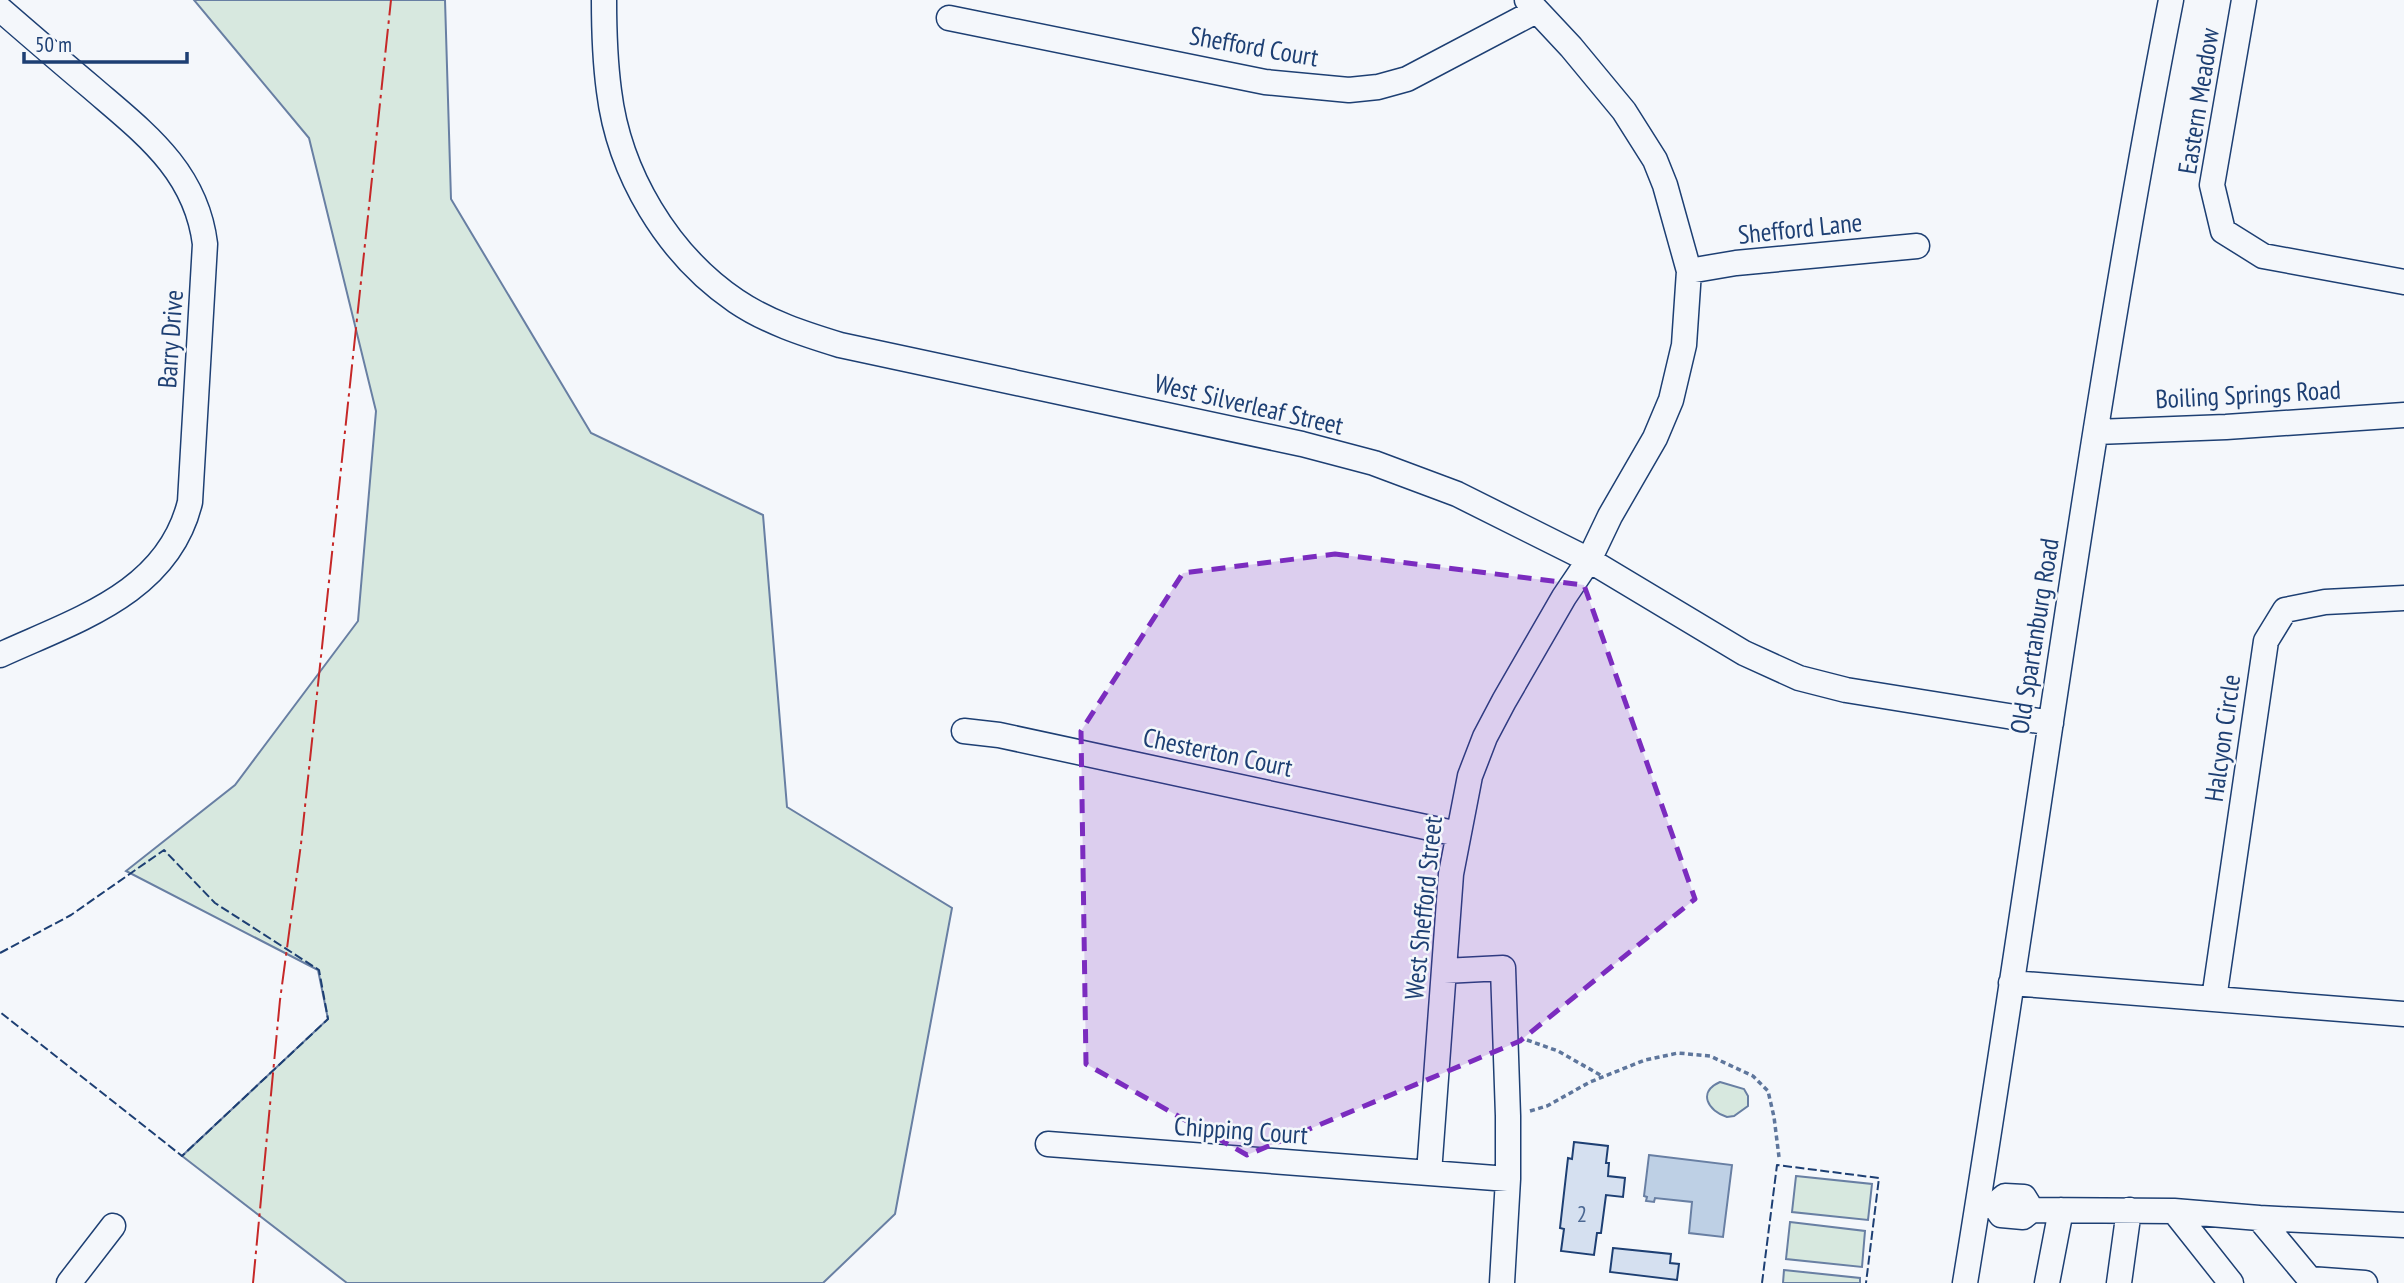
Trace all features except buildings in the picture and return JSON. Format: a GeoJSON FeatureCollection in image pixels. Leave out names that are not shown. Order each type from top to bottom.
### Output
{"type":"FeatureCollection","features":[{"type":"Feature","properties":{"kind":"street","name":"West Silverleaf Street"},"geometry":{"type":"LineString","coordinates":[[604,0],[609,94],[619,138],[638,189],[677,246],[695,266],[736,301],[757,313],[781,325],[840,345],[1302,444],[1374,463],[1457,494],[1589,560],[1744,653],[1799,678],[1846,690],[2050,723]]}},
{"type":"Feature","properties":{"kind":"street","name":"Old Spartanburg Road"},"geometry":{"type":"LineString","coordinates":[[1965,1283],[1986,1205],[2011,982],[2050,723],[2132,204],[2171,0]]}},
{"type":"Feature","properties":{"kind":"street","name":"Eastern Meadow"},"geometry":{"type":"LineString","coordinates":[[2244,0],[2213,185],[2223,230],[2263,256],[2404,282]]}},
{"type":"Feature","properties":{"kind":"street","name":"West Shefford Street"},"geometry":{"type":"LineString","coordinates":[[1429,1173],[1451,874],[1469,776],[1485,737],[1564,597],[1589,560],[1610,516],[1655,438],[1671,400],[1684,345],[1689,271],[1665,185],[1645,141],[1624,111],[1571,47],[1531,6]]}},
{"type":"Feature","properties":{"kind":"street","name":"Shefford Court"},"geometry":{"type":"LineString","coordinates":[[949,18],[1265,82],[1349,90],[1378,87],[1407,79],[1531,6]]}},
{"type":"Feature","properties":{"kind":"street","name":"Barry Drive"},"geometry":{"type":"LineString","coordinates":[[0,9],[146,134],[171,161],[195,203],[205,244],[191,502],[182,531],[157,567],[121,596],[0,655]]}},
{"type":"Feature","properties":{"kind":"street","name":"Shefford Lane"},"geometry":{"type":"LineString","coordinates":[[1689,271],[1917,246]]}},
{"type":"Feature","properties":{"kind":"street","name":"Boiling Springs Road"},"geometry":{"type":"LineString","coordinates":[[2096,432],[2226,427],[2404,415]]}},
{"type":"Feature","properties":{"kind":"street","name":"Halcyon Circle"},"geometry":{"type":"LineString","coordinates":[[2214,999],[2266,641],[2285,610],[2325,602],[2404,598]]}},
{"type":"Feature","properties":{"kind":"street","name":"Chesterton Court"},"geometry":{"type":"LineString","coordinates":[[964,731],[999,735],[1458,834]]}},
{"type":"Feature","properties":{"kind":"street"},"geometry":{"type":"LineString","coordinates":[[1444,971],[1503,968],[1508,1179],[1502,1283]]}},
{"type":"Feature","properties":{"kind":"street"},"geometry":{"type":"LineString","coordinates":[[2011,982],[2404,1014]]}},
{"type":"Feature","properties":{"kind":"street","name":"Chipping Court"},"geometry":{"type":"LineString","coordinates":[[1048,1144],[1429,1173]]}},
{"type":"Feature","properties":{"kind":"street"},"geometry":{"type":"LineString","coordinates":[[1429,1173],[1508,1179]]}},
{"type":"Feature","properties":{"kind":"street"},"geometry":{"type":"LineString","coordinates":[[1986,1205],[2005,1196],[2024,1197],[2032,1210],[2174,1211],[2404,1226]]}},
{"type":"Feature","properties":{"kind":"street"},"geometry":{"type":"LineString","coordinates":[[2047,1283],[2061,1210]]}},
{"type":"Feature","properties":{"kind":"street"},"geometry":{"type":"LineString","coordinates":[[2119,1283],[2129,1210]]}},
{"type":"Feature","properties":{"kind":"street"},"geometry":{"type":"LineString","coordinates":[[2174,1211],[2231,1283]]}},
{"type":"Feature","properties":{"kind":"street"},"geometry":{"type":"LineString","coordinates":[[2259,1218],[2312,1281],[2365,1283]]}},
{"type":"Feature","properties":{"kind":"street"},"geometry":{"type":"LineString","coordinates":[[69,1283],[113,1226]]}},
{"type":"Feature","properties":{"kind":"path"},"geometry":{"type":"LineString","coordinates":[[1505,1033],[1558,1051],[1603,1077]]}},
{"type":"Feature","properties":{"kind":"path"},"geometry":{"type":"LineString","coordinates":[[1508,1116],[1547,1106],[1590,1082],[1646,1060],[1678,1053],[1710,1056],[1754,1076],[1768,1091],[1779,1157]]}},
{"type":"Feature","properties":{"kind":"highlighted area"},"geometry":{"type":"Polygon","coordinates":[[[1335,554],[1584,585],[1695,899],[1520,1041],[1247,1155],[1086,1064],[1081,731],[1183,573],[1335,554]]]}},
{"type":"Feature","properties":{"kind":"shaded area"},"geometry":{"type":"Polygon","coordinates":[[[194,0],[445,0],[451,199],[591,433],[763,515],[787,807],[952,908],[895,1214],[823,1283],[347,1283],[182,1156],[328,1019],[318,970],[126,871],[235,785],[358,621],[376,411],[309,138],[194,0]]]}},
{"type":"Feature","properties":{"kind":"shaded area"},"geometry":{"type":"Polygon","coordinates":[[[1720,1082],[1744,1089],[1748,1096],[1748,1106],[1734,1116],[1727,1117],[1710,1106],[1707,1096],[1709,1091],[1720,1082]]]}},
{"type":"Feature","properties":{"kind":"shaded area"},"geometry":{"type":"Polygon","coordinates":[[[1796,1176],[1872,1184],[1868,1220],[1792,1212],[1796,1176]]]}},
{"type":"Feature","properties":{"kind":"shaded area"},"geometry":{"type":"Polygon","coordinates":[[[1790,1222],[1865,1231],[1862,1267],[1786,1259],[1790,1222]]]}},
{"type":"Feature","properties":{"kind":"shaded area"},"geometry":{"type":"Polygon","coordinates":[[[1784,1270],[1860,1278],[1860,1283],[1783,1283],[1784,1270]]]}},
{"type":"Feature","properties":{"kind":"water"},"geometry":{"type":"Polygon","coordinates":[[[1649,1155],[1732,1165],[1723,1237],[1689,1233],[1692,1202],[1655,1198],[1654,1202],[1646,1201],[1647,1197],[1644,1196],[1649,1155]]]}},
{"type":"Feature","properties":{"kind":"fence"},"geometry":{"type":"LineString","coordinates":[[0,953],[71,915],[164,850],[215,903],[319,970],[328,1019],[182,1156],[0,1012]]}},
{"type":"Feature","properties":{"kind":"fence"},"geometry":{"type":"LineString","coordinates":[[1762,1283],[1777,1165],[1879,1178],[1866,1283]]}},
{"type":"Feature","properties":{"kind":"power"},"geometry":{"type":"LineString","coordinates":[[253,1283],[280,1000],[301,844],[391,0]]}}]}
